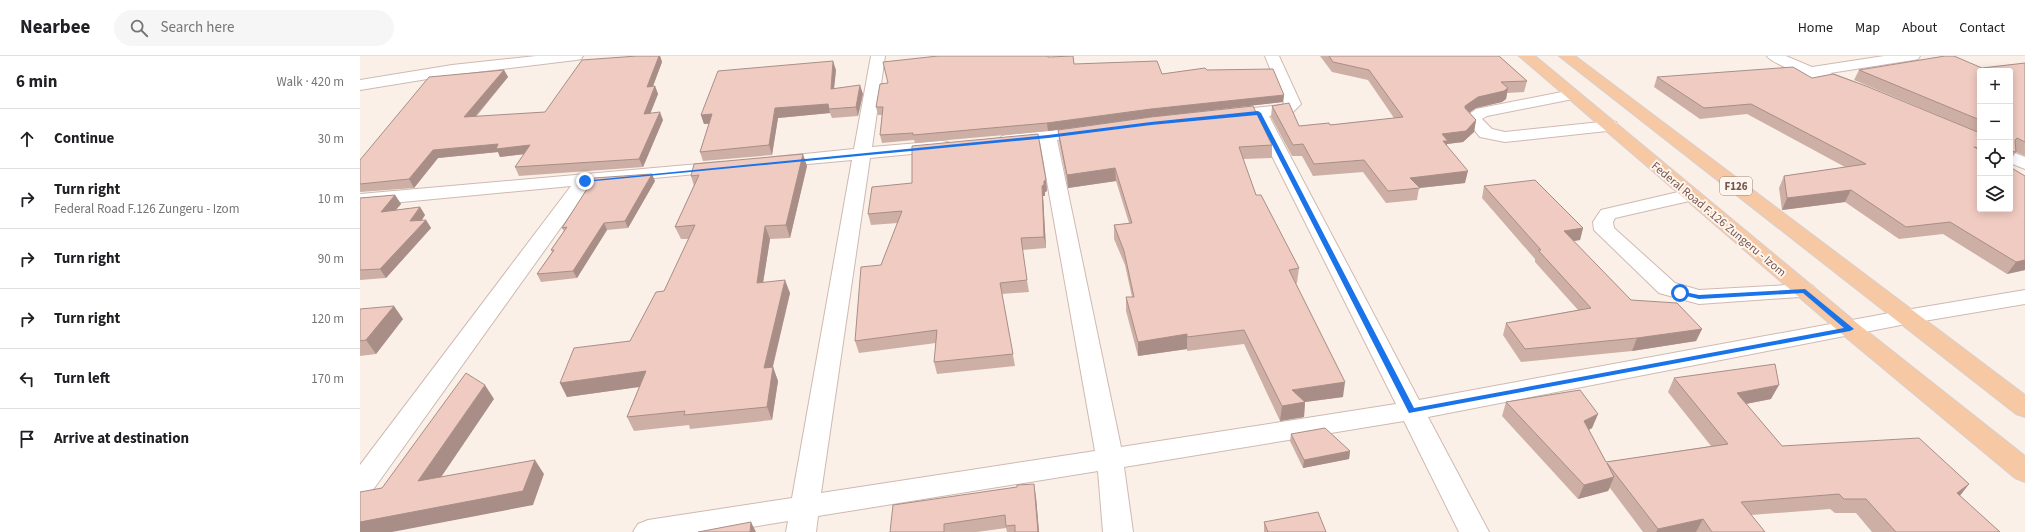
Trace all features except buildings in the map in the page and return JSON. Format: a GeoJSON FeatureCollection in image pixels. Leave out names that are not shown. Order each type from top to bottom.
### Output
{"type":"FeatureCollection","features":[{"type":"Feature","properties":{"kind":"main road","name":"Federal Road F.126 Zungeru - Izom"},"geometry":{"type":"LineString","coordinates":[[1526,56],[1850,329],[2025,470]]}},
{"type":"Feature","properties":{"kind":"main road","name":"F126"},"geometry":{"type":"LineString","coordinates":[[1566,56],[2025,408]]}},
{"type":"Feature","properties":{"kind":"street"},"geometry":{"type":"LineString","coordinates":[[360,73],[478,56]]}},
{"type":"Feature","properties":{"kind":"street"},"geometry":{"type":"LineString","coordinates":[[360,85],[452,70],[576,56]]}},
{"type":"Feature","properties":{"kind":"street"},"geometry":{"type":"LineString","coordinates":[[801,532],[878,56]]}},
{"type":"Feature","properties":{"kind":"street"},"geometry":{"type":"LineString","coordinates":[[1212,117],[1287,109],[1293,104],[1272,56]]}},
{"type":"Feature","properties":{"kind":"street"},"geometry":{"type":"LineString","coordinates":[[1774,56],[1811,72],[1867,92]]}},
{"type":"Feature","properties":{"kind":"street"},"geometry":{"type":"LineString","coordinates":[[1811,72],[1913,56]]}},
{"type":"Feature","properties":{"kind":"street"},"geometry":{"type":"LineString","coordinates":[[1572,95],[1482,112],[1474,115],[1472,118],[1486,133],[1505,137],[1610,126]]}},
{"type":"Feature","properties":{"kind":"street"},"geometry":{"type":"LineString","coordinates":[[1258,113],[1474,532]]}},
{"type":"Feature","properties":{"kind":"street"},"geometry":{"type":"LineString","coordinates":[[994,142],[1104,130]]}},
{"type":"Feature","properties":{"kind":"street"},"geometry":{"type":"LineString","coordinates":[[1048,137],[1110,460],[1118,532]]}},
{"type":"Feature","properties":{"kind":"street"},"geometry":{"type":"LineString","coordinates":[[759,163],[956,145]]}},
{"type":"Feature","properties":{"kind":"street"},"geometry":{"type":"LineString","coordinates":[[2013,158],[2025,164]]}},
{"type":"Feature","properties":{"kind":"street"},"geometry":{"type":"LineString","coordinates":[[360,200],[585,181],[736,166]]}},
{"type":"Feature","properties":{"kind":"street"},"geometry":{"type":"LineString","coordinates":[[360,486],[585,181]]}},
{"type":"Feature","properties":{"kind":"street"},"geometry":{"type":"LineString","coordinates":[[1691,195],[1608,214],[1603,222],[1604,230],[1667,288],[1680,293],[1699,297],[1805,291]]}},
{"type":"Feature","properties":{"kind":"street"},"geometry":{"type":"LineString","coordinates":[[648,532],[1412,411],[1850,329],[1906,317],[2025,297]]}},
{"type":"Feature","properties":{"kind":"route"},"geometry":{"type":"LineString","coordinates":[[585,181],[863,153],[1048,137],[1151,123],[1258,113],[1412,411],[1850,329],[1805,291],[1699,297],[1680,293]]}}]}
